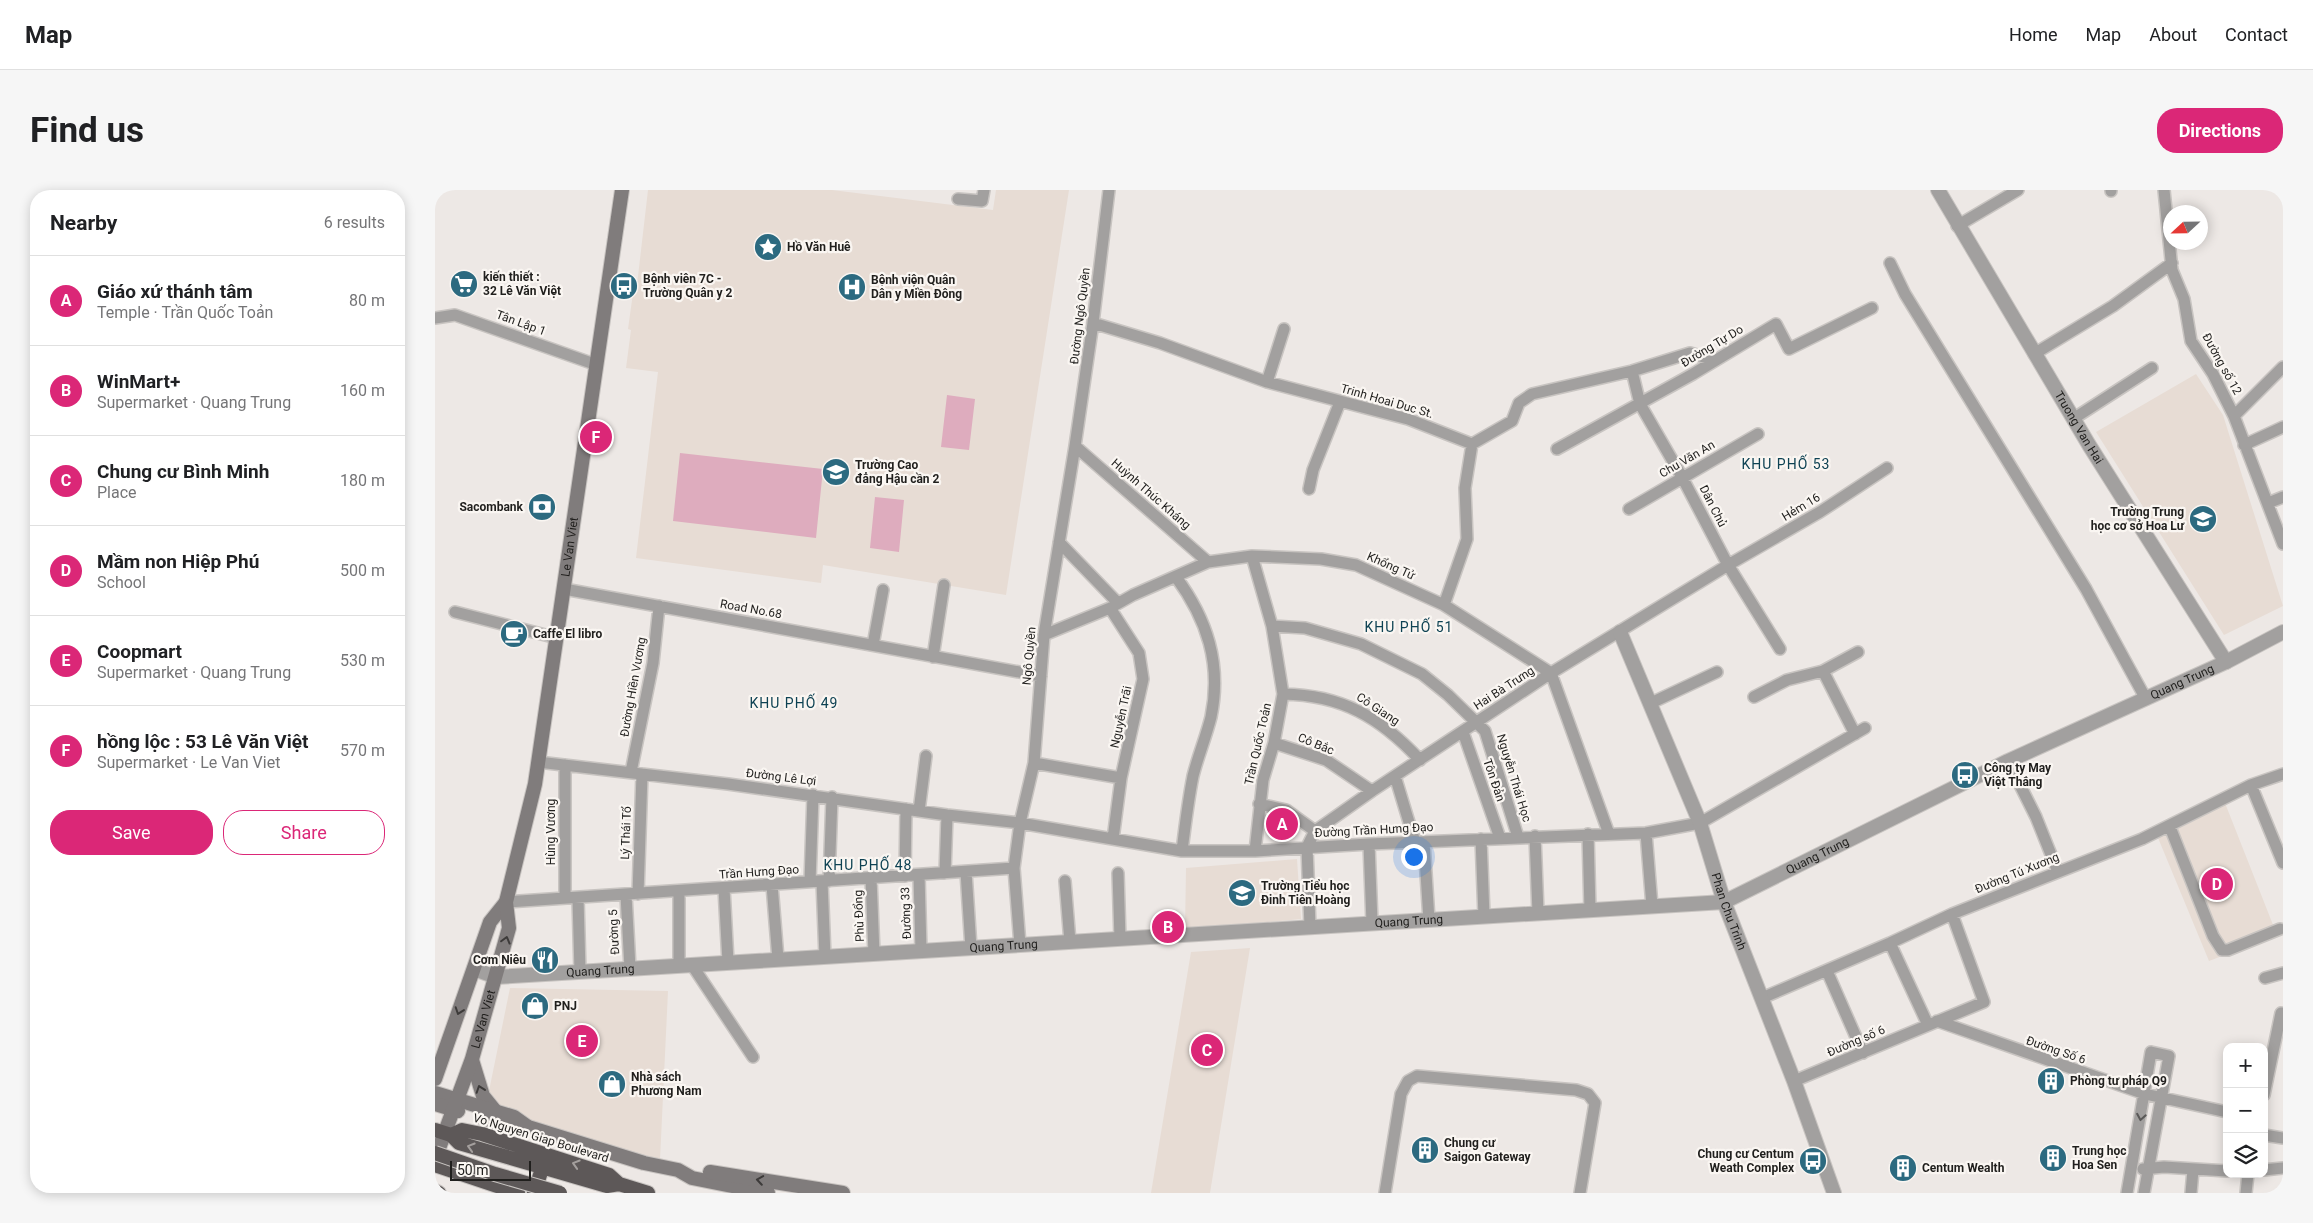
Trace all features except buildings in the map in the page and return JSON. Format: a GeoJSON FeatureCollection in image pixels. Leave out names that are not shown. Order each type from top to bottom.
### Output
{"type":"FeatureCollection","features":[{"type":"Feature","properties":{"kind":"highway","name":"Vo Nguyen Giap Boulevard"},"geometry":{"type":"LineString","coordinates":[[444,1133],[462,1130],[482,1134],[545,1162],[609,1174],[619,1184],[648,1193]]}},
{"type":"Feature","properties":{"kind":"highway"},"geometry":{"type":"LineString","coordinates":[[435,1153],[495,1174],[560,1193]]}},
{"type":"Feature","properties":{"kind":"highway"},"geometry":{"type":"LineString","coordinates":[[534,1193],[545,1162]]}},
{"type":"Feature","properties":{"kind":"highway"},"geometry":{"type":"LineString","coordinates":[[435,1165],[518,1193]]}},
{"type":"Feature","properties":{"kind":"highway"},"geometry":{"type":"LineString","coordinates":[[435,1191],[439,1193]]}},
{"type":"Feature","properties":{"kind":"main road","name":"Le Van Viet"},"geometry":{"type":"LineString","coordinates":[[435,1159],[472,1060],[509,928],[506,902],[531,805],[539,762],[622,190]]}},
{"type":"Feature","properties":{"kind":"main road","name":"Le Van Viet"},"geometry":{"type":"LineString","coordinates":[[435,1079],[440,1057],[490,922],[506,902]]}},
{"type":"Feature","properties":{"kind":"main road"},"geometry":{"type":"LineString","coordinates":[[472,1060],[483,1096],[497,1113]]}},
{"type":"Feature","properties":{"kind":"main road"},"geometry":{"type":"LineString","coordinates":[[435,1093],[456,1105],[509,1127],[529,1127]]}},
{"type":"Feature","properties":{"kind":"main road"},"geometry":{"type":"LineString","coordinates":[[435,1104],[456,1105],[497,1113],[514,1118],[529,1127],[644,1163],[678,1170],[694,1170],[843,1193]]}},
{"type":"Feature","properties":{"kind":"main road"},"geometry":{"type":"LineString","coordinates":[[678,1170],[692,1178],[768,1193]]}},
{"type":"Feature","properties":{"kind":"street"},"geometry":{"type":"LineString","coordinates":[[958,199],[982,201],[984,190]]}},
{"type":"Feature","properties":{"kind":"street","name":"Đường Ngô Quyền"},"geometry":{"type":"LineString","coordinates":[[1075,446],[1093,323],[1109,190]]}},
{"type":"Feature","properties":{"kind":"street","name":"Truong Van Hai"},"geometry":{"type":"LineString","coordinates":[[1938,190],[1957,226],[2073,419],[2226,662]]}},
{"type":"Feature","properties":{"kind":"street"},"geometry":{"type":"LineString","coordinates":[[1957,226],[2018,190]]}},
{"type":"Feature","properties":{"kind":"street","name":"Đường số 12"},"geometry":{"type":"LineString","coordinates":[[2164,190],[2173,270],[2184,299],[2191,341],[2213,374],[2234,416],[2283,544]]}},
{"type":"Feature","properties":{"kind":"street"},"geometry":{"type":"LineString","coordinates":[[1890,263],[1910,302],[2086,589],[2147,699]]}},
{"type":"Feature","properties":{"kind":"street"},"geometry":{"type":"LineString","coordinates":[[2034,354],[2113,306],[2172,263]]}},
{"type":"Feature","properties":{"kind":"street","name":"Đường Tự Do"},"geometry":{"type":"LineString","coordinates":[[1557,449],[1640,404],[1776,324],[1789,349],[1871,308]]}},
{"type":"Feature","properties":{"kind":"street","name":"Tân Lập 1"},"geometry":{"type":"LineString","coordinates":[[435,318],[455,315],[597,365]]}},
{"type":"Feature","properties":{"kind":"street","name":"Trinh Hoai Duc St."},"geometry":{"type":"LineString","coordinates":[[1093,323],[1160,342],[1267,382],[1408,419],[1471,444]]}},
{"type":"Feature","properties":{"kind":"street"},"geometry":{"type":"LineString","coordinates":[[1267,382],[1284,329]]}},
{"type":"Feature","properties":{"kind":"street"},"geometry":{"type":"LineString","coordinates":[[1444,605],[1467,539],[1465,488],[1471,444],[1512,421],[1519,403],[1531,394],[1632,371],[1690,353],[1714,360]]}},
{"type":"Feature","properties":{"kind":"street"},"geometry":{"type":"LineString","coordinates":[[2234,416],[2283,367]]}},
{"type":"Feature","properties":{"kind":"street"},"geometry":{"type":"LineString","coordinates":[[2073,419],[2152,368]]}},
{"type":"Feature","properties":{"kind":"street","name":"Dân Chủ"},"geometry":{"type":"LineString","coordinates":[[1632,371],[1640,404],[1728,565],[1780,649]]}},
{"type":"Feature","properties":{"kind":"street"},"geometry":{"type":"LineString","coordinates":[[1309,489],[1313,470],[1340,402]]}},
{"type":"Feature","properties":{"kind":"street"},"geometry":{"type":"LineString","coordinates":[[2244,445],[2283,427]]}},
{"type":"Feature","properties":{"kind":"street","name":"Chu Văn An"},"geometry":{"type":"LineString","coordinates":[[1629,509],[1759,434]]}},
{"type":"Feature","properties":{"kind":"street","name":"Ngô Quyền"},"geometry":{"type":"LineString","coordinates":[[1020,945],[1014,868],[1020,823],[1034,763],[1044,635],[1075,446]]}},
{"type":"Feature","properties":{"kind":"street","name":"Huỳnh Thúc Kháng"},"geometry":{"type":"LineString","coordinates":[[1075,446],[1208,562]]}},
{"type":"Feature","properties":{"kind":"street","name":"Hẻm 16"},"geometry":{"type":"LineString","coordinates":[[1728,565],[1820,512],[1887,468]]}},
{"type":"Feature","properties":{"kind":"street"},"geometry":{"type":"LineString","coordinates":[[2268,503],[2283,497]]}},
{"type":"Feature","properties":{"kind":"street","name":"Nguyễn Trãi"},"geometry":{"type":"LineString","coordinates":[[1059,542],[1113,605],[1139,654],[1143,679],[1121,778],[1113,839]]}},
{"type":"Feature","properties":{"kind":"street","name":"Khổng Tử"},"geometry":{"type":"LineString","coordinates":[[1044,635],[1208,562],[1252,556],[1321,559],[1356,565],[1444,605],[1551,673]]}},
{"type":"Feature","properties":{"kind":"street","name":"Trần Quốc Toản"},"geometry":{"type":"LineString","coordinates":[[1252,556],[1273,626],[1283,694],[1274,743],[1259,804],[1255,851]]}},
{"type":"Feature","properties":{"kind":"street","name":"Hai Bà Trưng"},"geometry":{"type":"LineString","coordinates":[[1307,847],[1315,831],[1371,791],[1551,673],[1728,565]]}},
{"type":"Feature","properties":{"kind":"street"},"geometry":{"type":"LineString","coordinates":[[1176,577],[1191,597],[1206,629],[1214,668],[1211,716],[1193,775],[1182,851]]}},
{"type":"Feature","properties":{"kind":"street"},"geometry":{"type":"LineString","coordinates":[[933,657],[944,585]]}},
{"type":"Feature","properties":{"kind":"street","name":"Road No.68"},"geometry":{"type":"LineString","coordinates":[[564,589],[1041,676]]}},
{"type":"Feature","properties":{"kind":"street"},"geometry":{"type":"LineString","coordinates":[[873,645],[883,590]]}},
{"type":"Feature","properties":{"kind":"street","name":"Đường Hiền Vương"},"geometry":{"type":"LineString","coordinates":[[636,773],[653,663],[659,606]]}},
{"type":"Feature","properties":{"kind":"street"},"geometry":{"type":"LineString","coordinates":[[455,612],[557,638]]}},
{"type":"Feature","properties":{"kind":"street","name":"Nguyễn Thái Học"},"geometry":{"type":"LineString","coordinates":[[1273,626],[1305,628],[1361,644],[1422,674],[1485,731],[1518,837]]}},
{"type":"Feature","properties":{"kind":"street","name":"Phan Chu Trinh"},"geometry":{"type":"LineString","coordinates":[[1620,632],[1700,823],[1724,902],[1794,1081],[1834,1193]]}},
{"type":"Feature","properties":{"kind":"street","name":"Quang Trung"},"geometry":{"type":"LineString","coordinates":[[474,969],[496,977],[1724,902],[2008,761],[2226,662],[2283,632]]}},
{"type":"Feature","properties":{"kind":"street"},"geometry":{"type":"LineString","coordinates":[[1754,697],[1787,680],[1823,671],[1858,652]]}},
{"type":"Feature","properties":{"kind":"street","name":"Đường Trần Hưng Đạo"},"geometry":{"type":"LineString","coordinates":[[1020,823],[1182,851],[1255,851],[1535,836],[1646,833],[1700,823],[1860,731],[1823,671]]}},
{"type":"Feature","properties":{"kind":"street"},"geometry":{"type":"LineString","coordinates":[[1651,703],[1717,672]]}},
{"type":"Feature","properties":{"kind":"street"},"geometry":{"type":"LineString","coordinates":[[1551,673],[1609,834]]}},
{"type":"Feature","properties":{"kind":"street","name":"Cô Giang"},"geometry":{"type":"LineString","coordinates":[[1283,694],[1326,698],[1351,706],[1384,727],[1404,743],[1420,760]]}},
{"type":"Feature","properties":{"kind":"street","name":"Tôn Đản"},"geometry":{"type":"LineString","coordinates":[[1463,732],[1500,838]]}},
{"type":"Feature","properties":{"kind":"street","name":"Cô Bắc"},"geometry":{"type":"LineString","coordinates":[[1274,743],[1326,760],[1371,791]]}},
{"type":"Feature","properties":{"kind":"street"},"geometry":{"type":"LineString","coordinates":[[919,811],[927,756]]}},
{"type":"Feature","properties":{"kind":"street"},"geometry":{"type":"LineString","coordinates":[[2008,761],[2036,817],[2058,872]]}},
{"type":"Feature","properties":{"kind":"street","name":"Đường Lê Lợi"},"geometry":{"type":"LineString","coordinates":[[539,762],[813,795],[947,815],[1020,823]]}},
{"type":"Feature","properties":{"kind":"street"},"geometry":{"type":"LineString","coordinates":[[1034,763],[1121,778]]}},
{"type":"Feature","properties":{"kind":"street","name":"Hùng Vương"},"geometry":{"type":"LineString","coordinates":[[565,765],[565,898]]}},
{"type":"Feature","properties":{"kind":"street","name":"Lý Thái Tổ"},"geometry":{"type":"LineString","coordinates":[[636,773],[638,894]]}},
{"type":"Feature","properties":{"kind":"street","name":"Đường Tú Xương"},"geometry":{"type":"LineString","coordinates":[[1762,998],[1890,944],[1952,914],[2170,827],[2251,785],[2283,774]]}},
{"type":"Feature","properties":{"kind":"street"},"geometry":{"type":"LineString","coordinates":[[1395,776],[1419,842],[1429,920]]}},
{"type":"Feature","properties":{"kind":"street"},"geometry":{"type":"LineString","coordinates":[[2251,785],[2283,863]]}},
{"type":"Feature","properties":{"kind":"street"},"geometry":{"type":"LineString","coordinates":[[813,795],[825,956]]}},
{"type":"Feature","properties":{"kind":"street"},"geometry":{"type":"LineString","coordinates":[[820,881],[832,798]]}},
{"type":"Feature","properties":{"kind":"street"},"geometry":{"type":"LineString","coordinates":[[1259,804],[1286,810],[1315,831]]}},
{"type":"Feature","properties":{"kind":"street"},"geometry":{"type":"LineString","coordinates":[[905,876],[906,809]]}},
{"type":"Feature","properties":{"kind":"street"},"geometry":{"type":"LineString","coordinates":[[945,873],[947,815]]}},
{"type":"Feature","properties":{"kind":"street"},"geometry":{"type":"LineString","coordinates":[[2170,827],[2213,936],[2222,950],[2228,950],[2280,929]]}},
{"type":"Feature","properties":{"kind":"street"},"geometry":{"type":"LineString","coordinates":[[1646,833],[1652,906]]}},
{"type":"Feature","properties":{"kind":"street"},"geometry":{"type":"LineString","coordinates":[[1588,834],[1590,910]]}},
{"type":"Feature","properties":{"kind":"street"},"geometry":{"type":"LineString","coordinates":[[1535,836],[1538,913]]}},
{"type":"Feature","properties":{"kind":"street"},"geometry":{"type":"LineString","coordinates":[[1481,839],[1484,916]]}},
{"type":"Feature","properties":{"kind":"street"},"geometry":{"type":"LineString","coordinates":[[1369,844],[1372,923]]}},
{"type":"Feature","properties":{"kind":"street"},"geometry":{"type":"LineString","coordinates":[[1307,847],[1310,927]]}},
{"type":"Feature","properties":{"kind":"street","name":"Trần Hưng Đạo"},"geometry":{"type":"LineString","coordinates":[[506,902],[1014,868]]}},
{"type":"Feature","properties":{"kind":"street"},"geometry":{"type":"LineString","coordinates":[[966,872],[971,948]]}},
{"type":"Feature","properties":{"kind":"street"},"geometry":{"type":"LineString","coordinates":[[1118,873],[1120,939]]}},
{"type":"Feature","properties":{"kind":"street","name":"Đường 33"},"geometry":{"type":"LineString","coordinates":[[919,875],[921,951]]}},
{"type":"Feature","properties":{"kind":"street","name":"Phù Đổng"},"geometry":{"type":"LineString","coordinates":[[871,878],[874,954]]}},
{"type":"Feature","properties":{"kind":"street"},"geometry":{"type":"LineString","coordinates":[[1065,881],[1070,942]]}},
{"type":"Feature","properties":{"kind":"street"},"geometry":{"type":"LineString","coordinates":[[771,885],[778,960]]}},
{"type":"Feature","properties":{"kind":"street"},"geometry":{"type":"LineString","coordinates":[[725,888],[728,962]]}},
{"type":"Feature","properties":{"kind":"street"},"geometry":{"type":"LineString","coordinates":[[679,891],[686,965],[753,1057]]}},
{"type":"Feature","properties":{"kind":"street","name":"Đường 5"},"geometry":{"type":"LineString","coordinates":[[626,894],[629,968]]}},
{"type":"Feature","properties":{"kind":"street"},"geometry":{"type":"LineString","coordinates":[[578,898],[580,972]]}},
{"type":"Feature","properties":{"kind":"street","name":"Đường số 6"},"geometry":{"type":"LineString","coordinates":[[1794,1081],[1984,1002],[1952,914]]}},
{"type":"Feature","properties":{"kind":"street"},"geometry":{"type":"LineString","coordinates":[[1890,944],[1933,1023]]}},
{"type":"Feature","properties":{"kind":"street"},"geometry":{"type":"LineString","coordinates":[[1827,970],[1863,1052]]}},
{"type":"Feature","properties":{"kind":"street"},"geometry":{"type":"LineString","coordinates":[[2265,978],[2283,973]]}},
{"type":"Feature","properties":{"kind":"street"},"geometry":{"type":"LineString","coordinates":[[2265,1088],[2281,1013]]}},
{"type":"Feature","properties":{"kind":"street","name":"Đường Số 6"},"geometry":{"type":"LineString","coordinates":[[1933,1023],[2145,1094],[2223,1111]]}},
{"type":"Feature","properties":{"kind":"street"},"geometry":{"type":"LineString","coordinates":[[2127,1193],[2151,1052],[2169,1056],[2144,1193]]}},
{"type":"Feature","properties":{"kind":"street"},"geometry":{"type":"LineString","coordinates":[[1385,1193],[1401,1094],[1408,1081],[1417,1076],[1576,1090],[1588,1094],[1595,1103],[1580,1193]]}},
{"type":"Feature","properties":{"kind":"street"},"geometry":{"type":"LineString","coordinates":[[2268,1136],[2283,1138]]}},
{"type":"Feature","properties":{"kind":"street"},"geometry":{"type":"LineString","coordinates":[[2131,1169],[2164,1167],[2223,1171]]}},
{"type":"Feature","properties":{"kind":"street"},"geometry":{"type":"LineString","coordinates":[[2268,1170],[2283,1168]]}},
{"type":"Feature","properties":{"kind":"street"},"geometry":{"type":"LineString","coordinates":[[2191,1193],[2193,1170]]}},
{"type":"Feature","properties":{"kind":"street"},"geometry":{"type":"LineString","coordinates":[[2246,1193],[2248,1178]]}},
{"type":"Feature","properties":{"kind":"shaded area","name":"Trường Cao đẳng Hậu cần 2"},"geometry":{"type":"Polygon","coordinates":[[[648,190],[832,190],[993,210],[996,190],[1069,190],[1006,595],[823,565],[821,583],[636,558],[658,372],[626,368],[631,330],[628,329],[634,286],[637,285],[648,190]]]}},
{"type":"Feature","properties":{"kind":"shaded area","name":"Trường Trung học cơ sở Hoa Lư"},"geometry":{"type":"Polygon","coordinates":[[[2196,374],[2223,415],[2283,606],[2224,635],[2096,432],[2196,374]]]}},
{"type":"Feature","properties":{"kind":"shaded area"},"geometry":{"type":"Polygon","coordinates":[[[947,395],[975,399],[969,450],[941,447],[947,395]]]}},
{"type":"Feature","properties":{"kind":"shaded area"},"geometry":{"type":"Polygon","coordinates":[[[680,453],[823,469],[816,538],[673,521],[680,453]]]}},
{"type":"Feature","properties":{"kind":"shaded area"},"geometry":{"type":"Polygon","coordinates":[[[875,497],[904,500],[899,552],[870,548],[875,497]]]}},
{"type":"Feature","properties":{"kind":"shaded area"},"geometry":{"type":"Polygon","coordinates":[[[2225,803],[2277,935],[2209,961],[2156,833],[2225,803]]]}},
{"type":"Feature","properties":{"kind":"shaded area","name":"Trường Tiểu học Đinh Tiên Hoàng"},"geometry":{"type":"Polygon","coordinates":[[[1297,859],[1301,919],[1185,930],[1186,868],[1297,859]]]}},
{"type":"Feature","properties":{"kind":"shaded area"},"geometry":{"type":"Polygon","coordinates":[[[1250,948],[1210,1193],[1151,1193],[1191,952],[1250,948]]]}},
{"type":"Feature","properties":{"kind":"shaded area"},"geometry":{"type":"Polygon","coordinates":[[[510,988],[668,991],[660,1160],[551,1128],[500,1110],[490,1099],[489,1091],[510,988]]]}},
{"type":"Feature","properties":{"kind":"place","name":"Hồ Văn Huê"},"geometry":{"type":"Point","coordinates":[768,247]}},
{"type":"Feature","properties":{"kind":"place","name":"kiến thiết : 32 Lê Văn Việt"},"geometry":{"type":"Point","coordinates":[464,284]}},
{"type":"Feature","properties":{"kind":"place","name":"Bệnh viên 7C - Trường Quân y 2"},"geometry":{"type":"Point","coordinates":[624,286]}},
{"type":"Feature","properties":{"kind":"place","name":"Bệnh viện Quân Dân y Miền Đông"},"geometry":{"type":"Point","coordinates":[852,287]}},
{"type":"Feature","properties":{"kind":"place","name":"hồng lộc : 53 Lê Văn Việt"},"geometry":{"type":"Point","coordinates":[596,437]}},
{"type":"Feature","properties":{"kind":"place","name":"Trường Cao đẳng Hậu cần 2"},"geometry":{"type":"Point","coordinates":[836,472]}},
{"type":"Feature","properties":{"kind":"place","name":"Sacombank"},"geometry":{"type":"Point","coordinates":[542,507]}},
{"type":"Feature","properties":{"kind":"place","name":"Trường Trung học cơ sở Hoa Lư"},"geometry":{"type":"Point","coordinates":[2203,519]}},
{"type":"Feature","properties":{"kind":"place","name":"Caffe El libro"},"geometry":{"type":"Point","coordinates":[514,634]}},
{"type":"Feature","properties":{"kind":"place","name":"Công ty May Việt Thắng"},"geometry":{"type":"Point","coordinates":[1965,775]}},
{"type":"Feature","properties":{"kind":"place","name":"Giáo xứ thánh tâm"},"geometry":{"type":"Point","coordinates":[1282,824]}},
{"type":"Feature","properties":{"kind":"place","name":"Mầm non Hiệp Phú"},"geometry":{"type":"Point","coordinates":[2217,884]}},
{"type":"Feature","properties":{"kind":"place","name":"Trường Tiểu học Đinh Tiên Hoàng"},"geometry":{"type":"Point","coordinates":[1242,893]}},
{"type":"Feature","properties":{"kind":"place","name":"WinMart+"},"geometry":{"type":"Point","coordinates":[1168,927]}},
{"type":"Feature","properties":{"kind":"place","name":"Cơm Niêu"},"geometry":{"type":"Point","coordinates":[545,960]}},
{"type":"Feature","properties":{"kind":"place","name":"PNJ"},"geometry":{"type":"Point","coordinates":[535,1006]}},
{"type":"Feature","properties":{"kind":"place","name":"Coopmart"},"geometry":{"type":"Point","coordinates":[582,1041]}},
{"type":"Feature","properties":{"kind":"place","name":"Chung cư Bình Minh"},"geometry":{"type":"Point","coordinates":[1207,1050]}},
{"type":"Feature","properties":{"kind":"place","name":"Phòng tư pháp Q9"},"geometry":{"type":"Point","coordinates":[2051,1081]}},
{"type":"Feature","properties":{"kind":"place","name":"Nhà sách Phương Nam"},"geometry":{"type":"Point","coordinates":[612,1084]}},
{"type":"Feature","properties":{"kind":"place","name":"Chung cư Saigon Gateway"},"geometry":{"type":"Point","coordinates":[1425,1150]}},
{"type":"Feature","properties":{"kind":"place","name":"Trung học Hoa Sen"},"geometry":{"type":"Point","coordinates":[2053,1158]}},
{"type":"Feature","properties":{"kind":"place","name":"Chung cư Centum Weath Complex"},"geometry":{"type":"Point","coordinates":[1813,1161]}},
{"type":"Feature","properties":{"kind":"place","name":"Centum Wealth"},"geometry":{"type":"Point","coordinates":[1903,1168]}},
{"type":"Feature","properties":{"kind":"district","name":"KHU PHỐ 53"},"geometry":{"type":"Point","coordinates":[1786,464]}},
{"type":"Feature","properties":{"kind":"district","name":"KHU PHỐ 51"},"geometry":{"type":"Point","coordinates":[1409,627]}},
{"type":"Feature","properties":{"kind":"district","name":"KHU PHỐ 49"},"geometry":{"type":"Point","coordinates":[794,703]}},
{"type":"Feature","properties":{"kind":"district","name":"KHU PHỐ 48"},"geometry":{"type":"Point","coordinates":[868,865]}}]}
